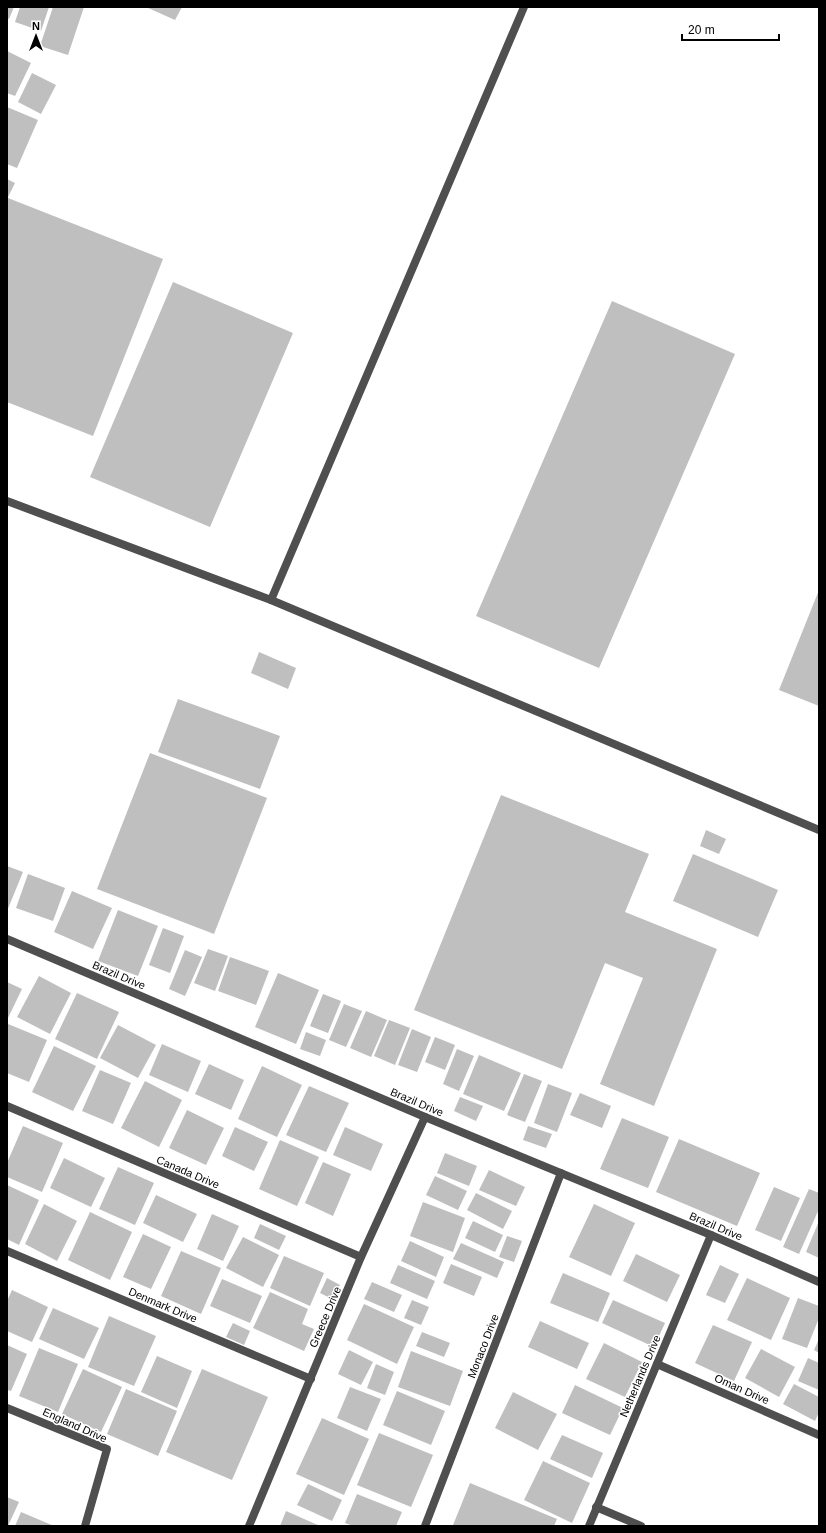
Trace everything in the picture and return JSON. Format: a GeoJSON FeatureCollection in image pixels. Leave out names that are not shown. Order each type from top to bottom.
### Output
{"type":"FeatureCollection","features":[{"type":"Feature","properties":{"kind":"street"},"geometry":{"type":"LineString","coordinates":[[271,600],[524,7]]}},
{"type":"Feature","properties":{"kind":"street"},"geometry":{"type":"LineString","coordinates":[[7,501],[271,600],[819,830]]}},
{"type":"Feature","properties":{"kind":"street","name":"Brazil Drive"},"geometry":{"type":"LineString","coordinates":[[7,939],[425,1117],[711,1235],[819,1282]]}},
{"type":"Feature","properties":{"kind":"street","name":"Canada Drive"},"geometry":{"type":"LineString","coordinates":[[7,1106],[361,1257]]}},
{"type":"Feature","properties":{"kind":"street","name":"Greece Drive"},"geometry":{"type":"LineString","coordinates":[[249,1526],[361,1257],[425,1117]]}},
{"type":"Feature","properties":{"kind":"street","name":"Monaco Drive"},"geometry":{"type":"LineString","coordinates":[[425,1526],[561,1174]]}},
{"type":"Feature","properties":{"kind":"street","name":"Netherlands Drive"},"geometry":{"type":"LineString","coordinates":[[589,1526],[711,1235]]}},
{"type":"Feature","properties":{"kind":"street","name":"Denmark Drive"},"geometry":{"type":"LineString","coordinates":[[7,1251],[311,1379]]}},
{"type":"Feature","properties":{"kind":"street","name":"Oman Drive"},"geometry":{"type":"LineString","coordinates":[[657,1364],[819,1435]]}},
{"type":"Feature","properties":{"kind":"street","name":"England Drive"},"geometry":{"type":"LineString","coordinates":[[7,1408],[107,1449],[84,1526]]}},
{"type":"Feature","properties":{"kind":"street"},"geometry":{"type":"LineString","coordinates":[[596,1507],[641,1526]]}},
{"type":"Feature","properties":{"kind":"building"},"geometry":{"type":"Polygon","coordinates":[[[7,7],[14,7],[9,19],[7,18],[7,7]]]}},
{"type":"Feature","properties":{"kind":"building"},"geometry":{"type":"Polygon","coordinates":[[[20,7],[49,7],[41,31],[15,22],[20,7]]]}},
{"type":"Feature","properties":{"kind":"building"},"geometry":{"type":"Polygon","coordinates":[[[53,7],[84,7],[68,55],[40,46],[53,7]]]}},
{"type":"Feature","properties":{"kind":"building"},"geometry":{"type":"Polygon","coordinates":[[[146,7],[182,7],[175,20],[146,7]]]}},
{"type":"Feature","properties":{"kind":"building"},"geometry":{"type":"Polygon","coordinates":[[[7,51],[31,63],[15,96],[7,93],[7,51]]]}},
{"type":"Feature","properties":{"kind":"building"},"geometry":{"type":"Polygon","coordinates":[[[32,73],[56,85],[41,114],[18,102],[32,73]]]}},
{"type":"Feature","properties":{"kind":"building"},"geometry":{"type":"Polygon","coordinates":[[[7,107],[38,120],[17,168],[7,164],[7,107]]]}},
{"type":"Feature","properties":{"kind":"building"},"geometry":{"type":"Polygon","coordinates":[[[7,179],[15,183],[7,199],[7,179]]]}},
{"type":"Feature","properties":{"kind":"building"},"geometry":{"type":"Polygon","coordinates":[[[8,198],[163,259],[93,436],[7,402],[8,198]]]}},
{"type":"Feature","properties":{"kind":"building"},"geometry":{"type":"Polygon","coordinates":[[[173,282],[293,333],[210,527],[90,477],[173,282]]]}},
{"type":"Feature","properties":{"kind":"building"},"geometry":{"type":"Polygon","coordinates":[[[612,301],[735,354],[599,668],[476,616],[612,301]]]}},
{"type":"Feature","properties":{"kind":"building"},"geometry":{"type":"Polygon","coordinates":[[[819,590],[819,706],[779,690],[819,590]]]}},
{"type":"Feature","properties":{"kind":"building"},"geometry":{"type":"Polygon","coordinates":[[[259,652],[296,668],[288,689],[251,673],[259,652]]]}},
{"type":"Feature","properties":{"kind":"building"},"geometry":{"type":"Polygon","coordinates":[[[178,699],[280,736],[260,789],[158,752],[178,699]]]}},
{"type":"Feature","properties":{"kind":"building"},"geometry":{"type":"Polygon","coordinates":[[[150,753],[267,798],[214,934],[97,889],[150,753]]]}},
{"type":"Feature","properties":{"kind":"building"},"geometry":{"type":"Polygon","coordinates":[[[501,795],[649,854],[625,912],[717,949],[654,1106],[600,1084],[643,978],[605,963],[562,1069],[414,1010],[501,795]]]}},
{"type":"Feature","properties":{"kind":"building"},"geometry":{"type":"Polygon","coordinates":[[[706,830],[726,839],[719,854],[700,846],[706,830]]]}},
{"type":"Feature","properties":{"kind":"building"},"geometry":{"type":"Polygon","coordinates":[[[693,854],[778,890],[758,937],[673,901],[693,854]]]}},
{"type":"Feature","properties":{"kind":"building"},"geometry":{"type":"Polygon","coordinates":[[[7,866],[23,872],[7,911],[7,866]]]}},
{"type":"Feature","properties":{"kind":"building"},"geometry":{"type":"Polygon","coordinates":[[[28,874],[65,888],[53,921],[16,908],[28,874]]]}},
{"type":"Feature","properties":{"kind":"building"},"geometry":{"type":"Polygon","coordinates":[[[72,891],[112,908],[93,949],[54,932],[72,891]]]}},
{"type":"Feature","properties":{"kind":"building"},"geometry":{"type":"Polygon","coordinates":[[[118,910],[158,926],[138,976],[98,961],[118,910]]]}},
{"type":"Feature","properties":{"kind":"building"},"geometry":{"type":"Polygon","coordinates":[[[163,928],[184,936],[170,973],[149,965],[163,928]]]}},
{"type":"Feature","properties":{"kind":"building"},"geometry":{"type":"Polygon","coordinates":[[[208,949],[228,956],[215,991],[194,983],[208,949]]]}},
{"type":"Feature","properties":{"kind":"building"},"geometry":{"type":"Polygon","coordinates":[[[185,950],[202,957],[185,996],[169,989],[185,950]]]}},
{"type":"Feature","properties":{"kind":"building"},"geometry":{"type":"Polygon","coordinates":[[[230,957],[269,971],[256,1005],[218,991],[230,957]]]}},
{"type":"Feature","properties":{"kind":"building"},"geometry":{"type":"Polygon","coordinates":[[[278,973],[319,990],[296,1044],[255,1027],[278,973]]]}},
{"type":"Feature","properties":{"kind":"building"},"geometry":{"type":"Polygon","coordinates":[[[39,976],[71,993],[50,1034],[17,1017],[39,976]]]}},
{"type":"Feature","properties":{"kind":"building"},"geometry":{"type":"Polygon","coordinates":[[[7,982],[22,989],[7,1020],[7,982]]]}},
{"type":"Feature","properties":{"kind":"building"},"geometry":{"type":"Polygon","coordinates":[[[77,993],[119,1012],[97,1059],[55,1039],[77,993]]]}},
{"type":"Feature","properties":{"kind":"building"},"geometry":{"type":"Polygon","coordinates":[[[323,994],[341,1001],[328,1033],[310,1026],[323,994]]]}},
{"type":"Feature","properties":{"kind":"building"},"geometry":{"type":"Polygon","coordinates":[[[344,1004],[362,1011],[346,1047],[329,1040],[344,1004]]]}},
{"type":"Feature","properties":{"kind":"building"},"geometry":{"type":"Polygon","coordinates":[[[366,1011],[387,1020],[371,1057],[350,1048],[366,1011]]]}},
{"type":"Feature","properties":{"kind":"building"},"geometry":{"type":"Polygon","coordinates":[[[389,1020],[410,1028],[395,1065],[374,1056],[389,1020]]]}},
{"type":"Feature","properties":{"kind":"building"},"geometry":{"type":"Polygon","coordinates":[[[8,1024],[47,1040],[29,1082],[7,1073],[8,1024]]]}},
{"type":"Feature","properties":{"kind":"building"},"geometry":{"type":"Polygon","coordinates":[[[118,1025],[156,1045],[138,1078],[100,1058],[118,1025]]]}},
{"type":"Feature","properties":{"kind":"building"},"geometry":{"type":"Polygon","coordinates":[[[412,1029],[431,1037],[417,1072],[398,1065],[412,1029]]]}},
{"type":"Feature","properties":{"kind":"building"},"geometry":{"type":"Polygon","coordinates":[[[306,1032],[326,1040],[320,1056],[300,1049],[306,1032]]]}},
{"type":"Feature","properties":{"kind":"building"},"geometry":{"type":"Polygon","coordinates":[[[435,1037],[455,1045],[445,1070],[425,1062],[435,1037]]]}},
{"type":"Feature","properties":{"kind":"building"},"geometry":{"type":"Polygon","coordinates":[[[162,1044],[201,1061],[188,1092],[149,1075],[162,1044]]]}},
{"type":"Feature","properties":{"kind":"building"},"geometry":{"type":"Polygon","coordinates":[[[54,1046],[96,1066],[73,1111],[32,1092],[54,1046]]]}},
{"type":"Feature","properties":{"kind":"building"},"geometry":{"type":"Polygon","coordinates":[[[457,1049],[474,1056],[459,1091],[443,1084],[457,1049]]]}},
{"type":"Feature","properties":{"kind":"building"},"geometry":{"type":"Polygon","coordinates":[[[479,1055],[521,1073],[504,1111],[463,1094],[479,1055]]]}},
{"type":"Feature","properties":{"kind":"building"},"geometry":{"type":"Polygon","coordinates":[[[209,1064],[244,1080],[231,1110],[195,1094],[209,1064]]]}},
{"type":"Feature","properties":{"kind":"building"},"geometry":{"type":"Polygon","coordinates":[[[262,1066],[302,1085],[277,1137],[238,1119],[262,1066]]]}},
{"type":"Feature","properties":{"kind":"building"},"geometry":{"type":"Polygon","coordinates":[[[100,1070],[131,1083],[113,1124],[82,1111],[100,1070]]]}},
{"type":"Feature","properties":{"kind":"building"},"geometry":{"type":"Polygon","coordinates":[[[524,1074],[542,1081],[525,1122],[507,1115],[524,1074]]]}},
{"type":"Feature","properties":{"kind":"building"},"geometry":{"type":"Polygon","coordinates":[[[145,1081],[182,1100],[159,1147],[121,1128],[145,1081]]]}},
{"type":"Feature","properties":{"kind":"building"},"geometry":{"type":"Polygon","coordinates":[[[548,1084],[572,1093],[557,1132],[534,1123],[548,1084]]]}},
{"type":"Feature","properties":{"kind":"building"},"geometry":{"type":"Polygon","coordinates":[[[309,1086],[349,1103],[326,1152],[286,1135],[309,1086]]]}},
{"type":"Feature","properties":{"kind":"building"},"geometry":{"type":"Polygon","coordinates":[[[580,1093],[611,1106],[602,1128],[570,1115],[580,1093]]]}},
{"type":"Feature","properties":{"kind":"building"},"geometry":{"type":"Polygon","coordinates":[[[460,1097],[483,1106],[476,1121],[454,1111],[460,1097]]]}},
{"type":"Feature","properties":{"kind":"building"},"geometry":{"type":"Polygon","coordinates":[[[187,1110],[224,1128],[206,1165],[169,1148],[187,1110]]]}},
{"type":"Feature","properties":{"kind":"building"},"geometry":{"type":"Polygon","coordinates":[[[622,1118],[669,1137],[648,1188],[600,1169],[622,1118]]]}},
{"type":"Feature","properties":{"kind":"building"},"geometry":{"type":"Polygon","coordinates":[[[23,1126],[63,1143],[42,1192],[7,1177],[7,1163],[23,1126]]]}},
{"type":"Feature","properties":{"kind":"building"},"geometry":{"type":"Polygon","coordinates":[[[528,1126],[552,1134],[546,1148],[523,1140],[528,1126]]]}},
{"type":"Feature","properties":{"kind":"building"},"geometry":{"type":"Polygon","coordinates":[[[235,1127],[268,1142],[254,1171],[222,1156],[235,1127]]]}},
{"type":"Feature","properties":{"kind":"building"},"geometry":{"type":"Polygon","coordinates":[[[345,1127],[383,1144],[371,1171],[333,1155],[345,1127]]]}},
{"type":"Feature","properties":{"kind":"building"},"geometry":{"type":"Polygon","coordinates":[[[679,1139],[760,1173],[737,1226],[656,1192],[679,1139]]]}},
{"type":"Feature","properties":{"kind":"building"},"geometry":{"type":"Polygon","coordinates":[[[280,1140],[319,1157],[297,1206],[259,1189],[280,1140]]]}},
{"type":"Feature","properties":{"kind":"building"},"geometry":{"type":"Polygon","coordinates":[[[445,1153],[477,1166],[469,1186],[437,1173],[445,1153]]]}},
{"type":"Feature","properties":{"kind":"building"},"geometry":{"type":"Polygon","coordinates":[[[64,1158],[105,1178],[91,1207],[50,1188],[64,1158]]]}},
{"type":"Feature","properties":{"kind":"building"},"geometry":{"type":"Polygon","coordinates":[[[323,1162],[351,1174],[333,1216],[305,1203],[323,1162]]]}},
{"type":"Feature","properties":{"kind":"building"},"geometry":{"type":"Polygon","coordinates":[[[118,1167],[154,1183],[135,1225],[99,1209],[118,1167]]]}},
{"type":"Feature","properties":{"kind":"building"},"geometry":{"type":"Polygon","coordinates":[[[489,1170],[525,1187],[516,1206],[479,1190],[489,1170]]]}},
{"type":"Feature","properties":{"kind":"building"},"geometry":{"type":"Polygon","coordinates":[[[435,1176],[467,1191],[458,1210],[426,1195],[435,1176]]]}},
{"type":"Feature","properties":{"kind":"building"},"geometry":{"type":"Polygon","coordinates":[[[7,1185],[39,1200],[19,1245],[7,1239],[7,1185]]]}},
{"type":"Feature","properties":{"kind":"building"},"geometry":{"type":"Polygon","coordinates":[[[774,1187],[800,1198],[781,1241],[755,1230],[774,1187]]]}},
{"type":"Feature","properties":{"kind":"building"},"geometry":{"type":"Polygon","coordinates":[[[809,1189],[819,1193],[819,1209],[799,1254],[783,1247],[809,1189]]]}},
{"type":"Feature","properties":{"kind":"building"},"geometry":{"type":"Polygon","coordinates":[[[476,1193],[512,1211],[503,1229],[467,1210],[476,1193]]]}},
{"type":"Feature","properties":{"kind":"building"},"geometry":{"type":"Polygon","coordinates":[[[156,1195],[197,1214],[183,1242],[143,1223],[156,1195]]]}},
{"type":"Feature","properties":{"kind":"building"},"geometry":{"type":"Polygon","coordinates":[[[423,1202],[465,1218],[453,1252],[410,1236],[423,1202]]]}},
{"type":"Feature","properties":{"kind":"building"},"geometry":{"type":"Polygon","coordinates":[[[44,1204],[77,1221],[57,1261],[25,1244],[44,1204]]]}},
{"type":"Feature","properties":{"kind":"building"},"geometry":{"type":"Polygon","coordinates":[[[594,1204],[635,1223],[611,1276],[569,1257],[594,1204]]]}},
{"type":"Feature","properties":{"kind":"building"},"geometry":{"type":"Polygon","coordinates":[[[90,1212],[132,1232],[110,1280],[68,1260],[90,1212]]]}},
{"type":"Feature","properties":{"kind":"building"},"geometry":{"type":"Polygon","coordinates":[[[212,1214],[239,1226],[223,1261],[197,1249],[212,1214]]]}},
{"type":"Feature","properties":{"kind":"building"},"geometry":{"type":"Polygon","coordinates":[[[473,1221],[503,1235],[495,1252],[465,1238],[473,1221]]]}},
{"type":"Feature","properties":{"kind":"building"},"geometry":{"type":"Polygon","coordinates":[[[819,1221],[819,1258],[806,1252],[819,1221]]]}},
{"type":"Feature","properties":{"kind":"building"},"geometry":{"type":"Polygon","coordinates":[[[260,1224],[286,1236],[279,1250],[254,1238],[260,1224]]]}},
{"type":"Feature","properties":{"kind":"building"},"geometry":{"type":"Polygon","coordinates":[[[143,1234],[171,1247],[151,1289],[123,1277],[143,1234]]]}},
{"type":"Feature","properties":{"kind":"building"},"geometry":{"type":"Polygon","coordinates":[[[507,1236],[522,1241],[514,1262],[499,1257],[507,1236]]]}},
{"type":"Feature","properties":{"kind":"building"},"geometry":{"type":"Polygon","coordinates":[[[243,1237],[279,1255],[263,1287],[226,1268],[243,1237]]]}},
{"type":"Feature","properties":{"kind":"building"},"geometry":{"type":"Polygon","coordinates":[[[410,1241],[444,1257],[436,1277],[401,1261],[410,1241]]]}},
{"type":"Feature","properties":{"kind":"building"},"geometry":{"type":"Polygon","coordinates":[[[461,1243],[504,1262],[497,1278],[453,1259],[461,1243]]]}},
{"type":"Feature","properties":{"kind":"building"},"geometry":{"type":"Polygon","coordinates":[[[181,1251],[221,1268],[201,1314],[161,1296],[181,1251]]]}},
{"type":"Feature","properties":{"kind":"building"},"geometry":{"type":"Polygon","coordinates":[[[636,1254],[680,1275],[667,1302],[623,1281],[636,1254]]]}},
{"type":"Feature","properties":{"kind":"building"},"geometry":{"type":"Polygon","coordinates":[[[284,1256],[324,1273],[310,1306],[270,1288],[284,1256]]]}},
{"type":"Feature","properties":{"kind":"building"},"geometry":{"type":"Polygon","coordinates":[[[451,1264],[482,1277],[474,1296],[443,1283],[451,1264]]]}},
{"type":"Feature","properties":{"kind":"building"},"geometry":{"type":"Polygon","coordinates":[[[398,1265],[435,1281],[427,1299],[390,1283],[398,1265]]]}},
{"type":"Feature","properties":{"kind":"building"},"geometry":{"type":"Polygon","coordinates":[[[720,1265],[739,1274],[725,1303],[706,1295],[720,1265]]]}},
{"type":"Feature","properties":{"kind":"building"},"geometry":{"type":"Polygon","coordinates":[[[563,1273],[610,1293],[598,1322],[550,1303],[563,1273]]]}},
{"type":"Feature","properties":{"kind":"building"},"geometry":{"type":"Polygon","coordinates":[[[327,1278],[340,1285],[332,1299],[320,1293],[327,1278]]]}},
{"type":"Feature","properties":{"kind":"building"},"geometry":{"type":"Polygon","coordinates":[[[747,1278],[790,1298],[771,1340],[727,1320],[747,1278]]]}},
{"type":"Feature","properties":{"kind":"building"},"geometry":{"type":"Polygon","coordinates":[[[222,1279],[262,1296],[250,1323],[210,1306],[222,1279]]]}},
{"type":"Feature","properties":{"kind":"building"},"geometry":{"type":"Polygon","coordinates":[[[372,1282],[402,1295],[394,1312],[364,1299],[372,1282]]]}},
{"type":"Feature","properties":{"kind":"building"},"geometry":{"type":"Polygon","coordinates":[[[12,1290],[48,1307],[32,1342],[7,1331],[7,1301],[12,1290]]]}},
{"type":"Feature","properties":{"kind":"building"},"geometry":{"type":"Polygon","coordinates":[[[270,1292],[308,1309],[302,1324],[314,1329],[304,1351],[253,1328],[270,1292]]]}},
{"type":"Feature","properties":{"kind":"building"},"geometry":{"type":"Polygon","coordinates":[[[798,1298],[819,1306],[819,1318],[807,1348],[782,1339],[798,1298]]]}},
{"type":"Feature","properties":{"kind":"building"},"geometry":{"type":"Polygon","coordinates":[[[412,1300],[429,1307],[421,1325],[404,1318],[412,1300]]]}},
{"type":"Feature","properties":{"kind":"building"},"geometry":{"type":"Polygon","coordinates":[[[613,1300],[665,1323],[654,1347],[602,1323],[613,1300]]]}},
{"type":"Feature","properties":{"kind":"building"},"geometry":{"type":"Polygon","coordinates":[[[364,1304],[414,1327],[397,1364],[347,1340],[364,1304]]]}},
{"type":"Feature","properties":{"kind":"building"},"geometry":{"type":"Polygon","coordinates":[[[53,1308],[99,1328],[84,1359],[39,1339],[53,1308]]]}},
{"type":"Feature","properties":{"kind":"building"},"geometry":{"type":"Polygon","coordinates":[[[109,1316],[156,1336],[134,1386],[88,1367],[109,1316]]]}},
{"type":"Feature","properties":{"kind":"building"},"geometry":{"type":"Polygon","coordinates":[[[540,1321],[589,1343],[577,1369],[528,1347],[540,1321]]]}},
{"type":"Feature","properties":{"kind":"building"},"geometry":{"type":"Polygon","coordinates":[[[233,1323],[250,1331],[244,1345],[226,1337],[233,1323]]]}},
{"type":"Feature","properties":{"kind":"building"},"geometry":{"type":"Polygon","coordinates":[[[713,1325],[752,1342],[734,1381],[695,1363],[713,1325]]]}},
{"type":"Feature","properties":{"kind":"building"},"geometry":{"type":"Polygon","coordinates":[[[422,1332],[450,1343],[444,1357],[416,1346],[422,1332]]]}},
{"type":"Feature","properties":{"kind":"building"},"geometry":{"type":"Polygon","coordinates":[[[819,1339],[819,1353],[814,1350],[819,1339]]]}},
{"type":"Feature","properties":{"kind":"building"},"geometry":{"type":"Polygon","coordinates":[[[604,1343],[642,1362],[625,1397],[586,1379],[604,1343]]]}},
{"type":"Feature","properties":{"kind":"building"},"geometry":{"type":"Polygon","coordinates":[[[7,1345],[27,1354],[11,1391],[7,1390],[7,1345]]]}},
{"type":"Feature","properties":{"kind":"building"},"geometry":{"type":"Polygon","coordinates":[[[39,1348],[78,1364],[58,1412],[19,1396],[39,1348]]]}},
{"type":"Feature","properties":{"kind":"building"},"geometry":{"type":"Polygon","coordinates":[[[761,1349],[795,1367],[779,1397],[745,1378],[761,1349]]]}},
{"type":"Feature","properties":{"kind":"building"},"geometry":{"type":"Polygon","coordinates":[[[349,1350],[373,1362],[361,1385],[338,1374],[349,1350]]]}},
{"type":"Feature","properties":{"kind":"building"},"geometry":{"type":"Polygon","coordinates":[[[411,1351],[463,1371],[450,1406],[398,1387],[411,1351]]]}},
{"type":"Feature","properties":{"kind":"building"},"geometry":{"type":"Polygon","coordinates":[[[157,1356],[192,1371],[177,1408],[141,1392],[157,1356]]]}},
{"type":"Feature","properties":{"kind":"building"},"geometry":{"type":"Polygon","coordinates":[[[808,1358],[819,1363],[819,1390],[798,1381],[808,1358]]]}},
{"type":"Feature","properties":{"kind":"building"},"geometry":{"type":"Polygon","coordinates":[[[376,1364],[394,1372],[385,1395],[367,1388],[376,1364]]]}},
{"type":"Feature","properties":{"kind":"building"},"geometry":{"type":"Polygon","coordinates":[[[83,1369],[122,1387],[101,1432],[62,1414],[83,1369]]]}},
{"type":"Feature","properties":{"kind":"building"},"geometry":{"type":"Polygon","coordinates":[[[202,1369],[268,1397],[232,1480],[166,1452],[202,1369]]]}},
{"type":"Feature","properties":{"kind":"building"},"geometry":{"type":"Polygon","coordinates":[[[794,1384],[819,1397],[819,1412],[815,1421],[783,1404],[794,1384]]]}},
{"type":"Feature","properties":{"kind":"building"},"geometry":{"type":"Polygon","coordinates":[[[575,1385],[623,1408],[610,1435],[562,1413],[575,1385]]]}},
{"type":"Feature","properties":{"kind":"building"},"geometry":{"type":"Polygon","coordinates":[[[350,1387],[381,1399],[367,1431],[337,1418],[350,1387]]]}},
{"type":"Feature","properties":{"kind":"building"},"geometry":{"type":"Polygon","coordinates":[[[126,1389],[177,1411],[158,1456],[107,1434],[126,1389]]]}},
{"type":"Feature","properties":{"kind":"building"},"geometry":{"type":"Polygon","coordinates":[[[397,1391],[445,1411],[431,1445],[383,1425],[397,1391]]]}},
{"type":"Feature","properties":{"kind":"building"},"geometry":{"type":"Polygon","coordinates":[[[513,1392],[557,1414],[538,1450],[495,1428],[513,1392]]]}},
{"type":"Feature","properties":{"kind":"building"},"geometry":{"type":"Polygon","coordinates":[[[322,1418],[369,1439],[344,1495],[296,1474],[322,1418]]]}},
{"type":"Feature","properties":{"kind":"building"},"geometry":{"type":"Polygon","coordinates":[[[379,1433],[433,1455],[411,1507],[357,1485],[379,1433]]]}},
{"type":"Feature","properties":{"kind":"building"},"geometry":{"type":"Polygon","coordinates":[[[562,1435],[603,1453],[592,1478],[550,1459],[562,1435]]]}},
{"type":"Feature","properties":{"kind":"building"},"geometry":{"type":"Polygon","coordinates":[[[543,1461],[590,1483],[572,1523],[524,1500],[543,1461]]]}},
{"type":"Feature","properties":{"kind":"building"},"geometry":{"type":"Polygon","coordinates":[[[470,1483],[557,1519],[554,1526],[453,1525],[470,1483]]]}},
{"type":"Feature","properties":{"kind":"building"},"geometry":{"type":"Polygon","coordinates":[[[308,1484],[342,1500],[332,1521],[297,1505],[308,1484]]]}},
{"type":"Feature","properties":{"kind":"building"},"geometry":{"type":"Polygon","coordinates":[[[357,1494],[402,1512],[396,1526],[353,1526],[345,1523],[357,1494]]]}},
{"type":"Feature","properties":{"kind":"building"},"geometry":{"type":"Polygon","coordinates":[[[7,1497],[19,1502],[8,1526],[7,1526],[7,1497]]]}},
{"type":"Feature","properties":{"kind":"building"},"geometry":{"type":"Polygon","coordinates":[[[286,1511],[320,1526],[280,1526],[286,1511]]]}},
{"type":"Feature","properties":{"kind":"building"},"geometry":{"type":"Polygon","coordinates":[[[21,1512],[54,1526],[15,1526],[21,1512]]]}}]}
